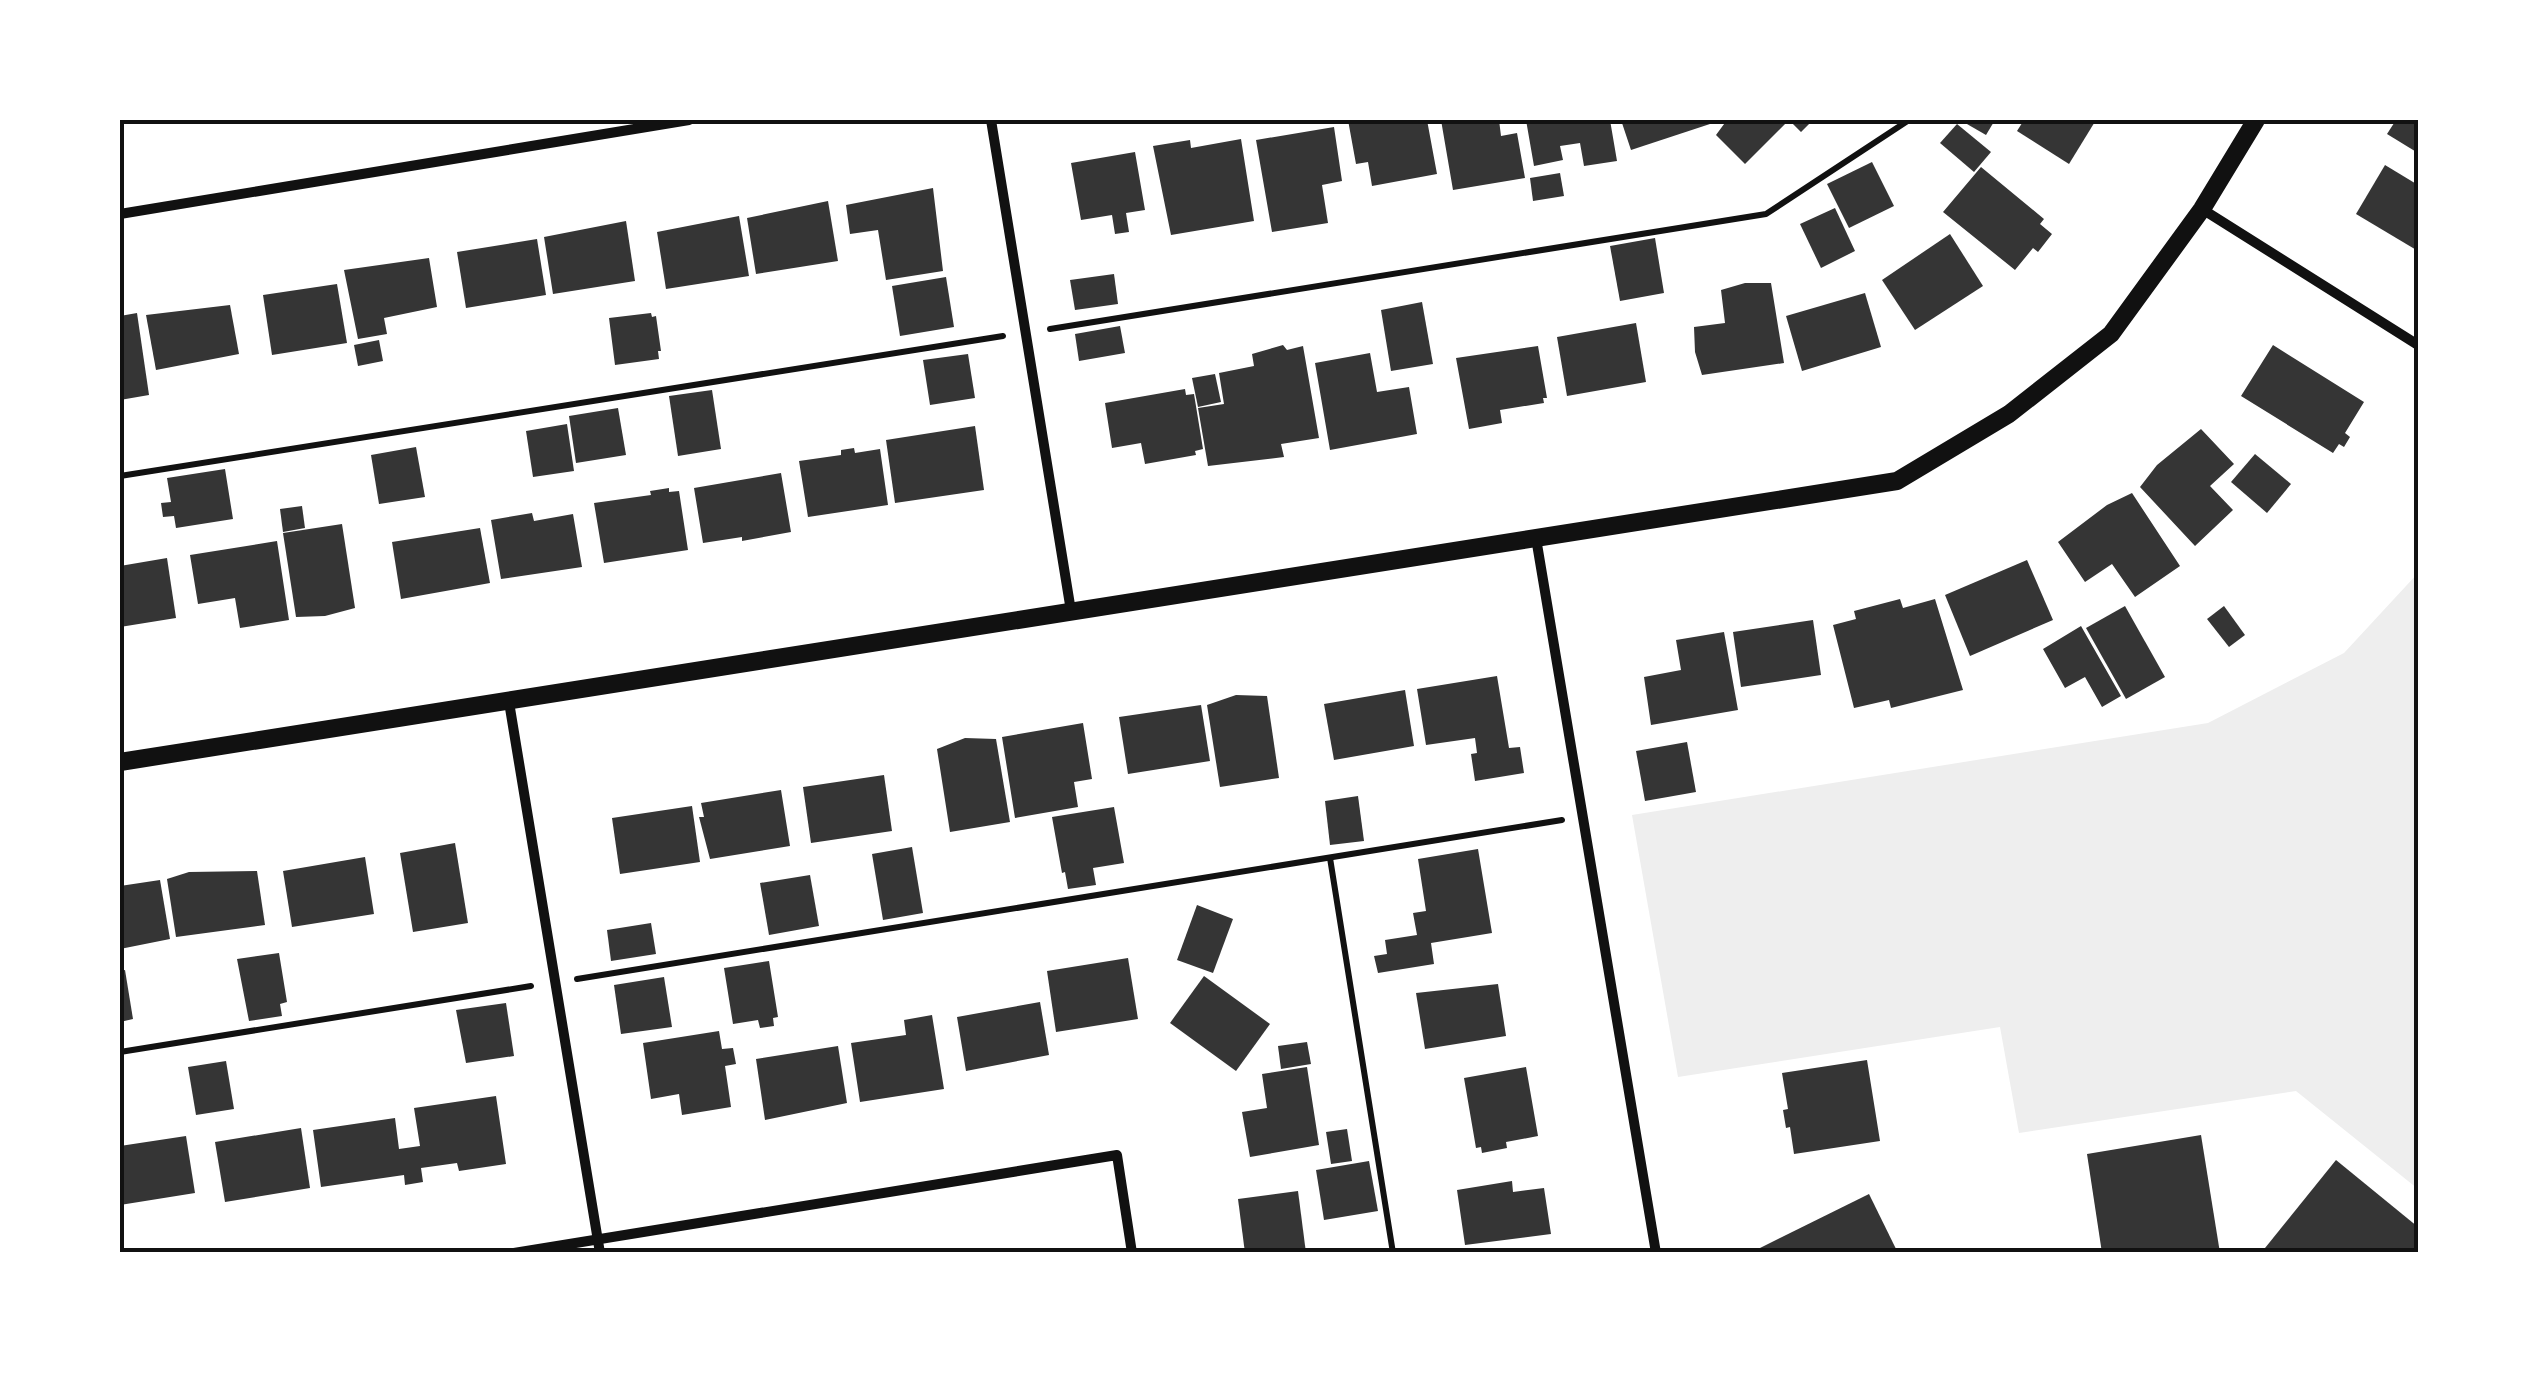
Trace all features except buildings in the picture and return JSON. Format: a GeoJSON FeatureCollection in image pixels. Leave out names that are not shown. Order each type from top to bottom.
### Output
{"type":"FeatureCollection","features":[{"type":"Feature","properties":{"kind":"street"},"geometry":{"type":"LineString","coordinates":[[120,214],[631,125],[689,120]]}},
{"type":"Feature","properties":{"kind":"street"},"geometry":{"type":"LineString","coordinates":[[991,120],[1071,611]]}},
{"type":"Feature","properties":{"kind":"street"},"geometry":{"type":"LineString","coordinates":[[120,762],[1897,481],[2008,414],[2111,334],[2202,209],[2256,120]]}},
{"type":"Feature","properties":{"kind":"street"},"geometry":{"type":"LineString","coordinates":[[2202,209],[2418,345]]}},
{"type":"Feature","properties":{"kind":"street"},"geometry":{"type":"LineString","coordinates":[[1536,538],[1656,1253]]}},
{"type":"Feature","properties":{"kind":"street"},"geometry":{"type":"LineString","coordinates":[[509,702],[600,1253]]}},
{"type":"Feature","properties":{"kind":"street"},"geometry":{"type":"LineString","coordinates":[[514,1253],[1117,1155],[1132,1253]]}},
{"type":"Feature","properties":{"kind":"path"},"geometry":{"type":"LineString","coordinates":[[120,1052],[1583,817]]}},
{"type":"Feature","properties":{"kind":"path"},"geometry":{"type":"LineString","coordinates":[[1330,858],[1393,1253]]}},
{"type":"Feature","properties":{"kind":"shaded area"},"geometry":{"type":"Polygon","coordinates":[[[2418,573],[2418,1189],[2296,1091],[2019,1133],[2000,1027],[1678,1077],[1632,815],[2208,723],[2344,653],[2418,573]]]}}]}
